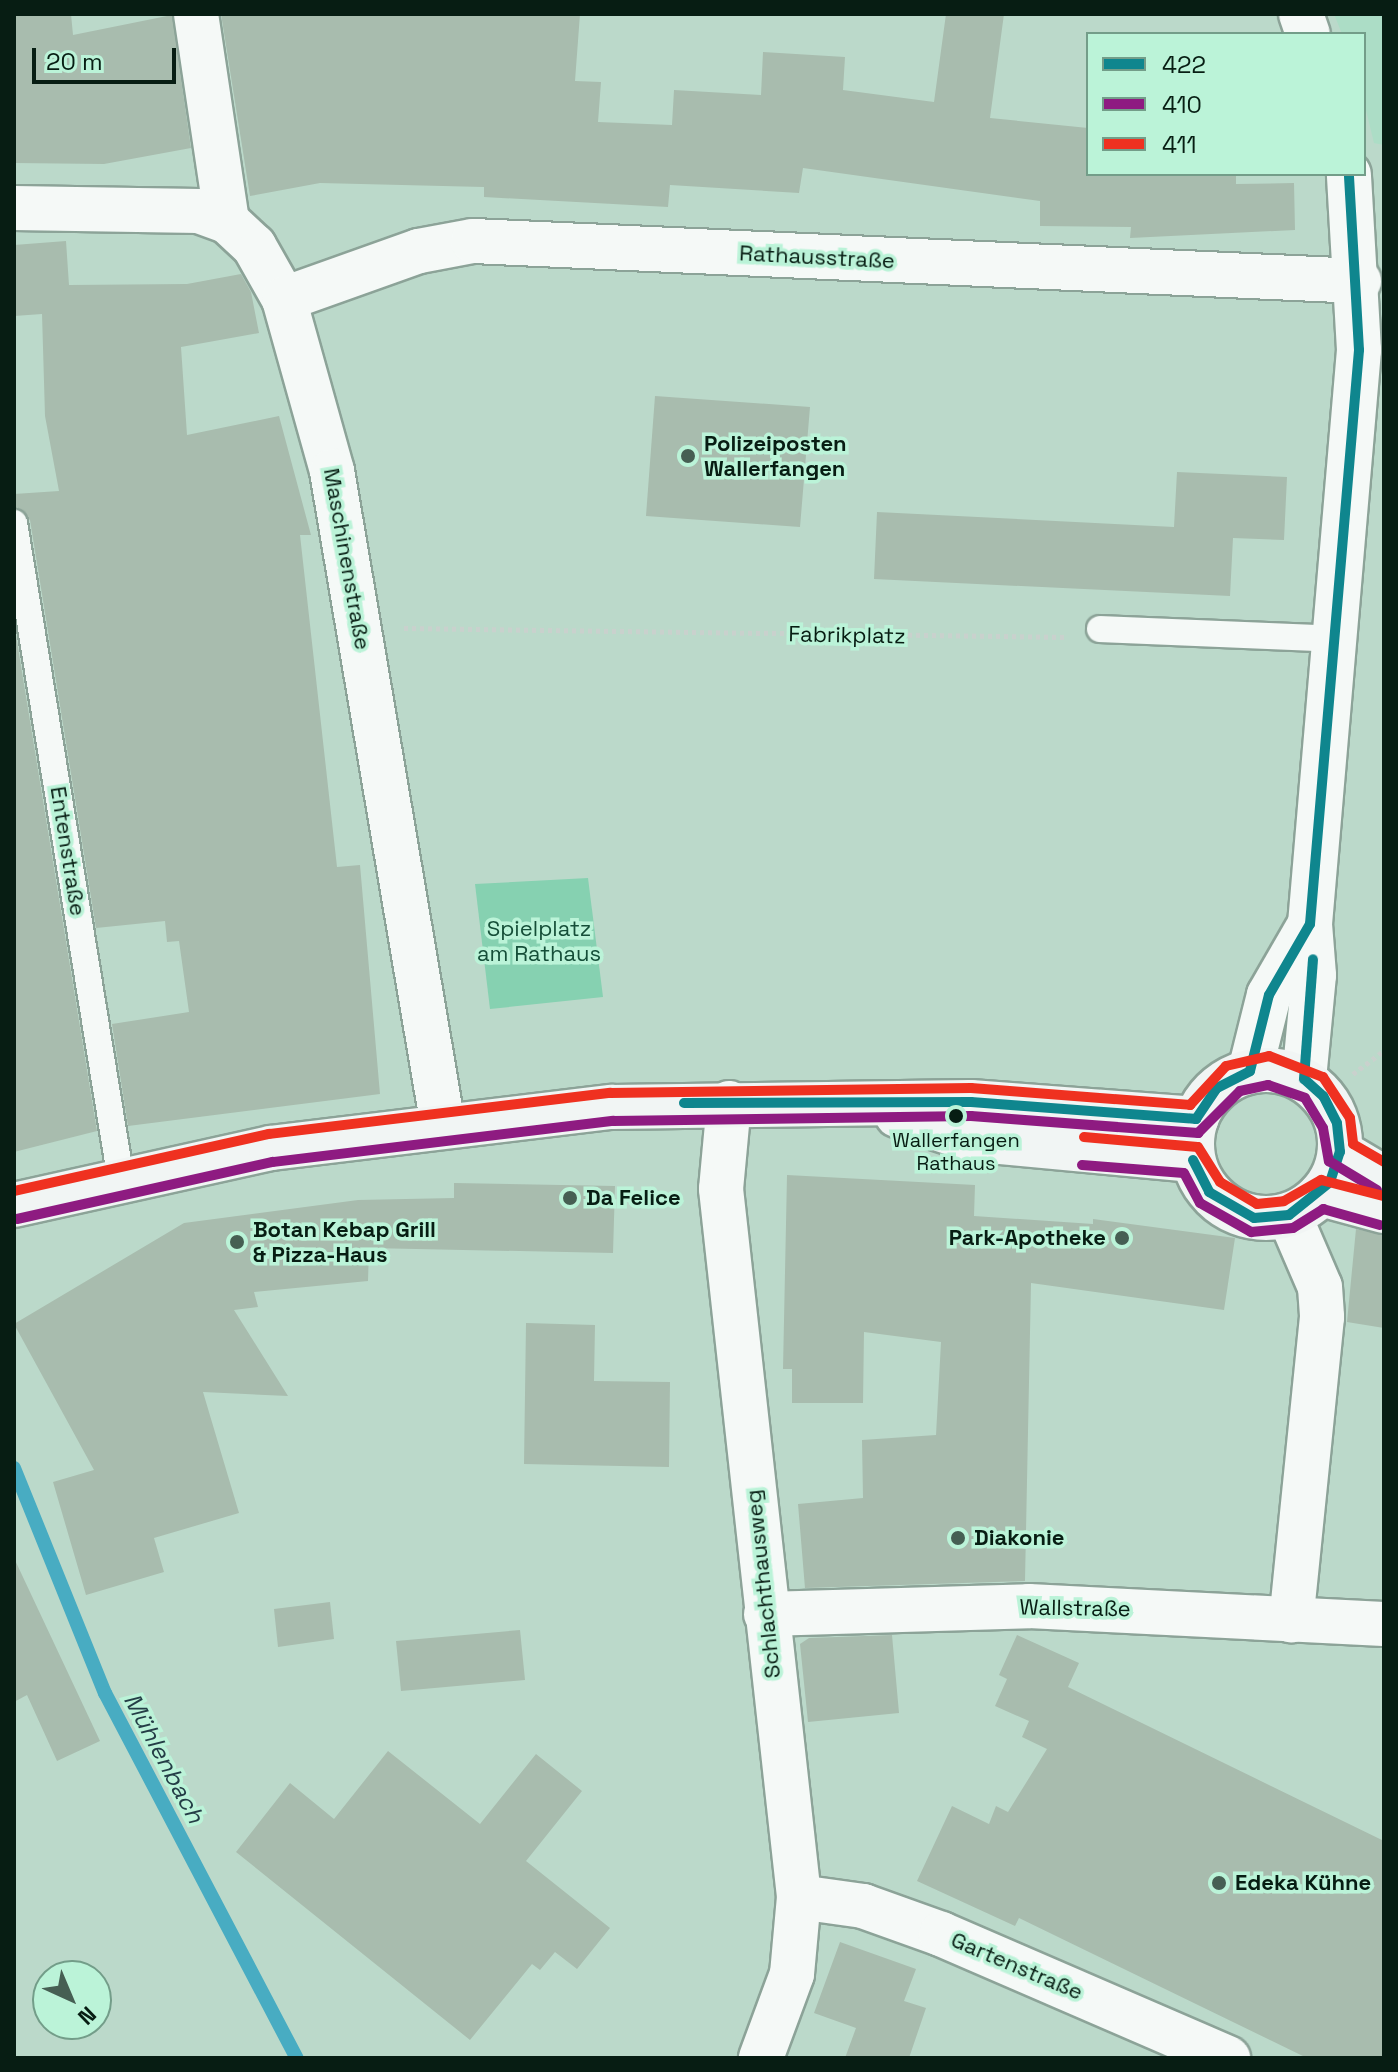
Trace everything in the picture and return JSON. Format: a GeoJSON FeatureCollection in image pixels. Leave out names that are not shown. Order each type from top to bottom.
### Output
{"type":"FeatureCollection","features":[{"type":"Feature","properties":{"kind":"main road"},"geometry":{"type":"LineString","coordinates":[[1305,1205],[1340,1152],[1331,1108],[1304,1079],[1250,1071],[1217,1088],[1195,1139],[1209,1192],[1237,1213],[1305,1205],[1384,1211]]}},
{"type":"Feature","properties":{"kind":"main road"},"geometry":{"type":"LineString","coordinates":[[14,1205],[271,1148],[612,1107],[729,1103],[870,1106],[969,1139],[1195,1139]]}},
{"type":"Feature","properties":{"kind":"main road"},"geometry":{"type":"LineString","coordinates":[[1340,1152],[1384,1178]]}},
{"type":"Feature","properties":{"kind":"street"},"geometry":{"type":"LineString","coordinates":[[14,208],[199,211],[227,221],[196,14]]}},
{"type":"Feature","properties":{"kind":"street"},"geometry":{"type":"LineString","coordinates":[[1304,1079],[1314,975],[1310,924],[1359,350],[1362,192]]}},
{"type":"Feature","properties":{"kind":"street","name":"Maschinenstraße"},"geometry":{"type":"LineString","coordinates":[[227,221],[254,246],[284,299],[332,471],[443,1126]]}},
{"type":"Feature","properties":{"kind":"street","name":"Rathausstraße"},"geometry":{"type":"LineString","coordinates":[[284,299],[419,251],[473,241],[1359,281]]}},
{"type":"Feature","properties":{"kind":"street"},"geometry":{"type":"LineString","coordinates":[[1250,1071],[1269,995],[1310,924]]}},
{"type":"Feature","properties":{"kind":"street","name":"Schlachthausweg"},"geometry":{"type":"LineString","coordinates":[[729,1103],[721,1189],[799,1897],[792,1974],[761,2058]]}},
{"type":"Feature","properties":{"kind":"street"},"geometry":{"type":"LineString","coordinates":[[1291,1620],[1322,1317],[1320,1287],[1305,1205]]}},
{"type":"Feature","properties":{"kind":"street","name":"Wallstraße"},"geometry":{"type":"LineString","coordinates":[[766,1614],[1029,1606],[1384,1624]]}},
{"type":"Feature","properties":{"kind":"street","name":"Gartenstraße"},"geometry":{"type":"LineString","coordinates":[[799,1897],[863,1906],[941,1934],[1228,2058]]}},
{"type":"Feature","properties":{"kind":"lane","name":"Entenstraße"},"geometry":{"type":"LineString","coordinates":[[14,523],[121,1180]]}},
{"type":"Feature","properties":{"kind":"lane"},"geometry":{"type":"LineString","coordinates":[[1100,629],[1334,639]]}},
{"type":"Feature","properties":{"kind":"path","name":"Fabrikplatz"},"geometry":{"type":"LineString","coordinates":[[360,632],[440,624],[1053,640],[1100,629]]}},
{"type":"Feature","properties":{"kind":"shaded area"},"geometry":{"type":"Polygon","coordinates":[[[1334,14],[1384,14],[1384,145],[1374,143],[1366,110],[1366,32],[1341,32],[1334,14]]]}},
{"type":"Feature","properties":{"kind":"green space","name":"Spielplatz am Rathaus"},"geometry":{"type":"Polygon","coordinates":[[[588,878],[603,997],[490,1009],[475,884],[588,878]]]}},
{"type":"Feature","properties":{"kind":"building"},"geometry":{"type":"Polygon","coordinates":[[[14,14],[71,14],[73,35],[172,15],[191,148],[104,164],[14,163],[14,14]]]}},
{"type":"Feature","properties":{"kind":"building"},"geometry":{"type":"Polygon","coordinates":[[[221,14],[580,14],[575,81],[601,82],[598,122],[672,125],[674,90],[761,95],[763,52],[845,57],[843,90],[934,102],[946,14],[1004,14],[990,118],[1086,128],[1086,176],[1236,176],[1236,184],[1294,183],[1295,230],[1130,238],[1131,227],[1040,226],[1040,201],[803,168],[799,193],[670,185],[668,207],[484,197],[484,187],[320,183],[250,196],[221,14]]]}},
{"type":"Feature","properties":{"kind":"building"},"geometry":{"type":"Polygon","coordinates":[[[66,241],[69,285],[187,284],[241,274],[251,292],[259,333],[181,347],[187,435],[279,416],[311,535],[300,535],[337,867],[360,865],[380,1094],[128,1126],[112,1024],[189,1012],[179,941],[167,942],[165,921],[96,928],[30,520],[14,507],[14,494],[59,491],[45,416],[42,314],[14,316],[14,245],[66,241]]]}},
{"type":"Feature","properties":{"kind":"building"},"geometry":{"type":"Polygon","coordinates":[[[655,396],[810,407],[800,527],[646,516],[655,396]]]}},
{"type":"Feature","properties":{"kind":"building"},"geometry":{"type":"Polygon","coordinates":[[[1177,472],[1287,477],[1284,540],[1233,538],[1230,596],[874,579],[877,512],[1174,527],[1177,472]]]}},
{"type":"Feature","properties":{"kind":"building"},"geometry":{"type":"Polygon","coordinates":[[[14,623],[97,1131],[14,1152],[14,623]]]}},
{"type":"Feature","properties":{"kind":"building"},"geometry":{"type":"Polygon","coordinates":[[[787,1175],[975,1185],[974,1216],[1093,1224],[1093,1219],[1235,1238],[1224,1310],[1031,1283],[1025,1581],[805,1588],[798,1504],[863,1498],[862,1440],[936,1435],[941,1342],[864,1332],[863,1403],[792,1403],[792,1369],[783,1369],[787,1175]]]}},
{"type":"Feature","properties":{"kind":"building"},"geometry":{"type":"Polygon","coordinates":[[[454,1183],[615,1186],[613,1253],[369,1248],[368,1281],[254,1292],[258,1307],[234,1310],[288,1396],[203,1392],[239,1513],[154,1538],[164,1572],[86,1595],[53,1482],[94,1470],[14,1324],[184,1223],[358,1200],[454,1198],[454,1183]]]}},
{"type":"Feature","properties":{"kind":"building"},"geometry":{"type":"Polygon","coordinates":[[[1356,1229],[1384,1235],[1384,1328],[1347,1322],[1356,1229]]]}},
{"type":"Feature","properties":{"kind":"building"},"geometry":{"type":"Polygon","coordinates":[[[526,1323],[595,1325],[594,1381],[670,1382],[669,1467],[524,1464],[526,1323]]]}},
{"type":"Feature","properties":{"kind":"building"},"geometry":{"type":"Polygon","coordinates":[[[14,1558],[100,1741],[57,1761],[27,1695],[14,1702],[14,1558]]]}},
{"type":"Feature","properties":{"kind":"building"},"geometry":{"type":"Polygon","coordinates":[[[330,1602],[334,1639],[278,1647],[274,1609],[330,1602]]]}},
{"type":"Feature","properties":{"kind":"building"},"geometry":{"type":"Polygon","coordinates":[[[520,1630],[525,1680],[401,1691],[396,1641],[520,1630]]]}},
{"type":"Feature","properties":{"kind":"building"},"geometry":{"type":"Polygon","coordinates":[[[892,1635],[899,1713],[808,1722],[800,1644],[809,1638],[892,1635]]]}},
{"type":"Feature","properties":{"kind":"building","name":"Edeka Kühne"},"geometry":{"type":"Polygon","coordinates":[[[1017,1635],[1079,1663],[1068,1687],[1384,1841],[1384,2058],[1307,2058],[1019,1918],[1015,1926],[917,1881],[952,1806],[989,1824],[996,1806],[1008,1812],[1047,1749],[1022,1737],[1029,1721],[995,1706],[1007,1679],[999,1675],[1017,1635]]]}},
{"type":"Feature","properties":{"kind":"building"},"geometry":{"type":"Polygon","coordinates":[[[388,1751],[480,1824],[536,1754],[582,1791],[526,1861],[610,1928],[577,1969],[555,1952],[540,1970],[532,1964],[470,2040],[236,1852],[290,1783],[334,1819],[388,1751]]]}},
{"type":"Feature","properties":{"kind":"building"},"geometry":{"type":"Polygon","coordinates":[[[840,1942],[916,1969],[904,2001],[926,2008],[909,2058],[845,2058],[856,2028],[814,2013],[840,1942]]]}},
{"type":"Feature","properties":{"kind":"waterway","name":"Mühlenbach"},"geometry":{"type":"LineString","coordinates":[[14,1468],[105,1693],[297,2058]]}},
{"type":"Feature","properties":{"kind":"transit line","name":"422"},"geometry":{"type":"LineString","coordinates":[[684,1103],[971,1102],[1196,1119],[1217,1088],[1250,1071],[1269,995],[1310,924],[1359,350],[1349,176]]}},
{"type":"Feature","properties":{"kind":"transit line","name":"422"},"geometry":{"type":"LineString","coordinates":[[1193,1160],[1209,1192],[1254,1218],[1289,1215],[1330,1182],[1340,1152],[1337,1123],[1323,1096],[1304,1079],[1313,959]]}},
{"type":"Feature","properties":{"kind":"transit line","name":"411"},"geometry":{"type":"LineString","coordinates":[[14,1191],[269,1134],[610,1093],[971,1088],[1190,1105],[1226,1066],[1269,1056],[1323,1077],[1350,1118],[1353,1144],[1384,1162]]}},
{"type":"Feature","properties":{"kind":"transit line","name":"410"},"geometry":{"type":"LineString","coordinates":[[17,1219],[273,1162],[613,1121],[971,1116],[1198,1133],[1240,1091],[1268,1085],[1305,1098],[1323,1128],[1329,1161],[1377,1190]]}},
{"type":"Feature","properties":{"kind":"transit line","name":"411"},"geometry":{"type":"LineString","coordinates":[[1084,1137],[1198,1147],[1220,1182],[1257,1204],[1284,1201],[1321,1180],[1384,1196]]}},
{"type":"Feature","properties":{"kind":"transit line","name":"410"},"geometry":{"type":"LineString","coordinates":[[1082,1165],[1184,1173],[1200,1203],[1251,1232],[1293,1228],[1323,1209],[1380,1225]]}},
{"type":"Feature","properties":{"kind":"place","name":"Polizeiposten Wallerfangen"},"geometry":{"type":"Point","coordinates":[688,456]}},
{"type":"Feature","properties":{"kind":"place","name":"Wallerfangen Rathaus"},"geometry":{"type":"Point","coordinates":[956,1116]}},
{"type":"Feature","properties":{"kind":"place","name":"Da Felice"},"geometry":{"type":"Point","coordinates":[570,1198]}},
{"type":"Feature","properties":{"kind":"place","name":"Park-Apotheke"},"geometry":{"type":"Point","coordinates":[1122,1238]}},
{"type":"Feature","properties":{"kind":"place","name":"Botan Kebap Grill & Pizza-Haus"},"geometry":{"type":"Point","coordinates":[237,1242]}},
{"type":"Feature","properties":{"kind":"place","name":"Diakonie"},"geometry":{"type":"Point","coordinates":[958,1538]}},
{"type":"Feature","properties":{"kind":"place","name":"Edeka Kühne"},"geometry":{"type":"Point","coordinates":[1219,1883]}}]}
